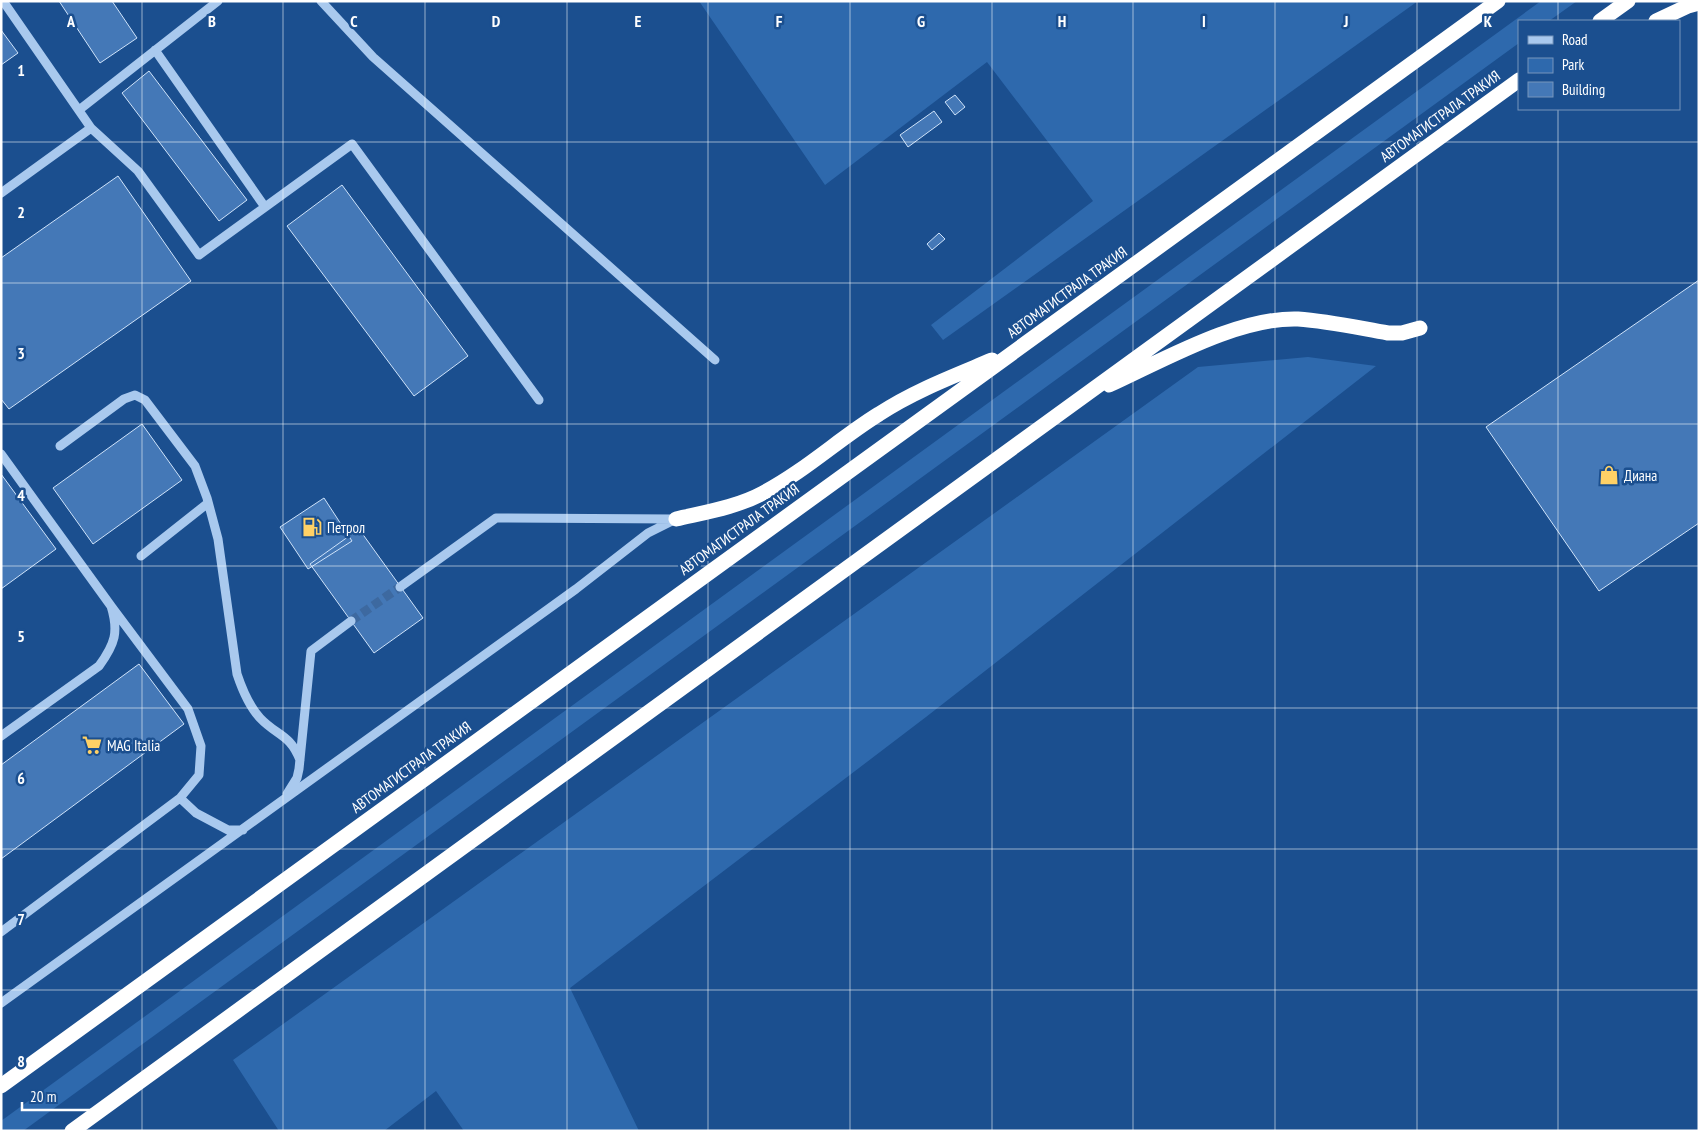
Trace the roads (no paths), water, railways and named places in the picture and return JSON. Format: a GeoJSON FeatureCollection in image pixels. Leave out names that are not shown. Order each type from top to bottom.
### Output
{"type":"FeatureCollection","features":[{"type":"Feature","properties":{"kind":"highway","name":"АВТОМАГИСТРАЛА ТРАКИЯ"},"geometry":{"type":"LineString","coordinates":[[1,1086],[1498,1]]}},
{"type":"Feature","properties":{"kind":"highway"},"geometry":{"type":"LineString","coordinates":[[1601,20],[1628,1]]}},
{"type":"Feature","properties":{"kind":"highway"},"geometry":{"type":"LineString","coordinates":[[1658,20],[1699,3]]}},
{"type":"Feature","properties":{"kind":"highway","name":"АВТОМАГИСТРАЛА ТРАКИЯ"},"geometry":{"type":"LineString","coordinates":[[72,1131],[1518,81]]}},
{"type":"Feature","properties":{"kind":"highway"},"geometry":{"type":"LineString","coordinates":[[1496,97],[1518,86]]}},
{"type":"Feature","properties":{"kind":"highway"},"geometry":{"type":"LineString","coordinates":[[1079,400],[1213,337],[1250,325],[1276,320],[1297,319],[1388,333],[1402,333],[1420,328]]}},
{"type":"Feature","properties":{"kind":"highway"},"geometry":{"type":"LineString","coordinates":[[676,519],[738,504],[763,493],[788,478],[880,413],[910,396],[1020,347]]}},
{"type":"Feature","properties":{"kind":"lane"},"geometry":{"type":"LineString","coordinates":[[3,1],[91,128],[138,171],[199,255],[352,144],[539,400]]}},
{"type":"Feature","properties":{"kind":"lane"},"geometry":{"type":"LineString","coordinates":[[79,110],[218,1]]}},
{"type":"Feature","properties":{"kind":"lane"},"geometry":{"type":"LineString","coordinates":[[321,1],[373,57],[715,360]]}},
{"type":"Feature","properties":{"kind":"lane"},"geometry":{"type":"LineString","coordinates":[[155,50],[265,207]]}},
{"type":"Feature","properties":{"kind":"lane"},"geometry":{"type":"LineString","coordinates":[[1,193],[91,128]]}},
{"type":"Feature","properties":{"kind":"lane"},"geometry":{"type":"LineString","coordinates":[[60,446],[124,399],[135,395],[145,400],[195,466],[208,503],[218,539],[237,674],[242,689],[260,718],[270,728],[287,738],[295,747],[300,760]]}},
{"type":"Feature","properties":{"kind":"lane"},"geometry":{"type":"LineString","coordinates":[[1,454],[188,709],[201,746],[199,775],[180,798],[1,932]]}},
{"type":"Feature","properties":{"kind":"lane"},"geometry":{"type":"LineString","coordinates":[[141,556],[208,503]]}},
{"type":"Feature","properties":{"kind":"lane"},"geometry":{"type":"LineString","coordinates":[[400,587],[496,518],[676,519]]}},
{"type":"Feature","properties":{"kind":"lane"},"geometry":{"type":"LineString","coordinates":[[1,1003],[576,589],[648,533],[676,519]]}},
{"type":"Feature","properties":{"kind":"lane"},"geometry":{"type":"LineString","coordinates":[[1,736],[99,666],[109,652],[115,637],[116,621],[111,606]]}},
{"type":"Feature","properties":{"kind":"lane"},"geometry":{"type":"LineString","coordinates":[[279,804],[291,790],[297,778],[311,651],[352,621]]}},
{"type":"Feature","properties":{"kind":"lane"},"geometry":{"type":"LineString","coordinates":[[180,798],[196,813],[228,830],[243,830]]}},
{"type":"Feature","properties":{"kind":"tunnel"},"geometry":{"type":"LineString","coordinates":[[351,621],[400,587]]}},
{"type":"Feature","properties":{"kind":"place","name":"Диана"},"geometry":{"type":"Point","coordinates":[1609,475]}},
{"type":"Feature","properties":{"kind":"place","name":"Петрол"},"geometry":{"type":"Point","coordinates":[312,527]}},
{"type":"Feature","properties":{"kind":"place","name":"MAG Italia"},"geometry":{"type":"Point","coordinates":[92,745]}}]}
